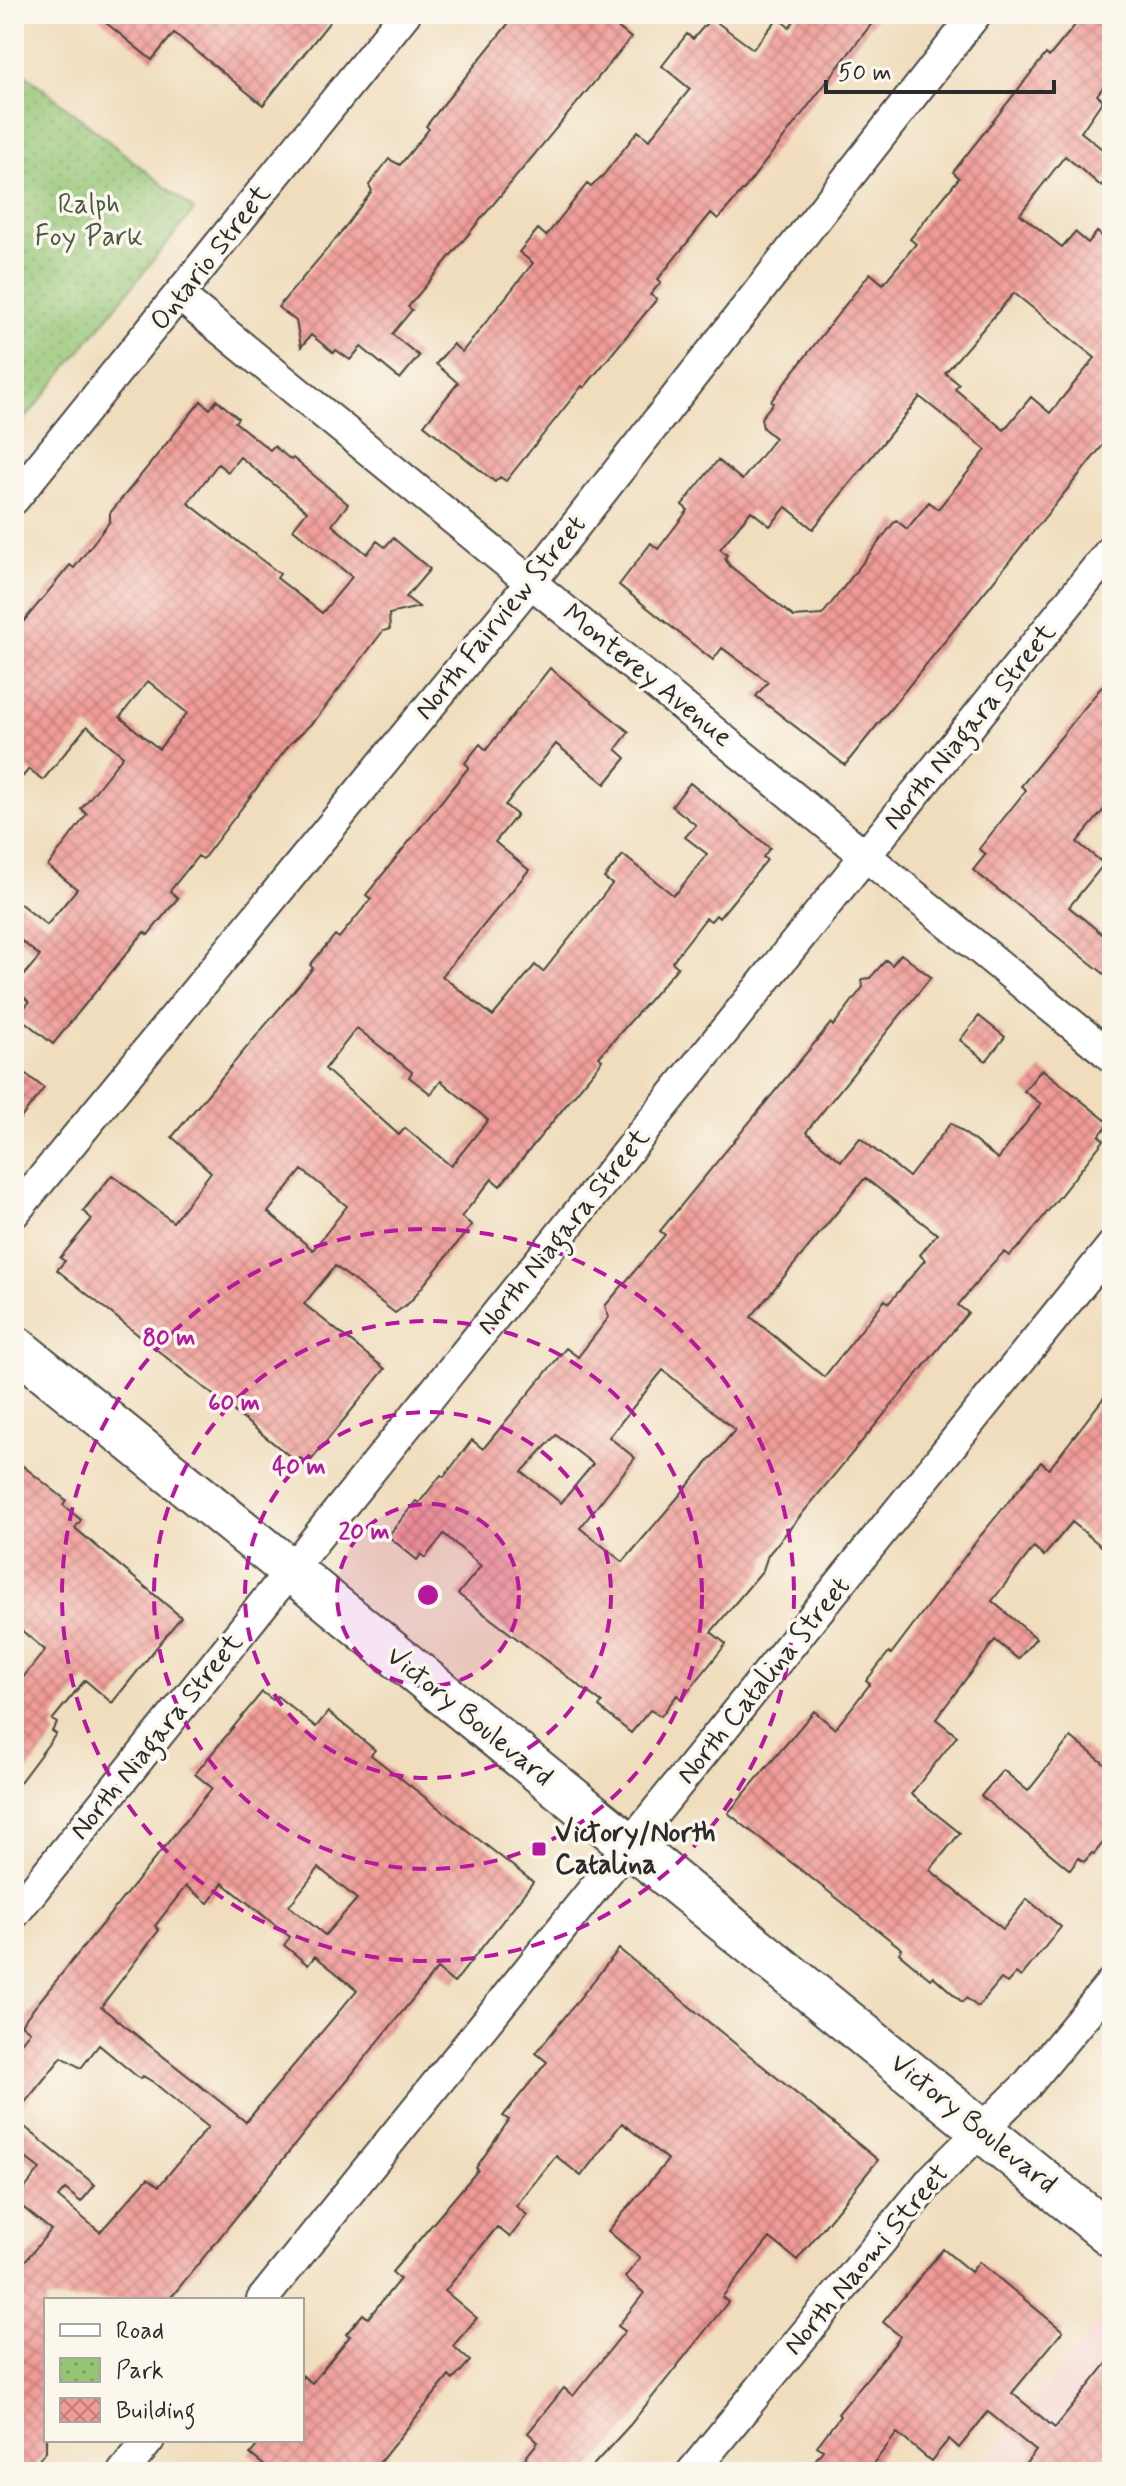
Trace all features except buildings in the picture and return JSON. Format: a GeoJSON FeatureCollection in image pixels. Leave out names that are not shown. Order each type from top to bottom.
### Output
{"type":"FeatureCollection","features":[{"type":"Feature","properties":{"kind":"main road","name":"Victory Boulevard"},"geometry":{"type":"LineString","coordinates":[[14,1346],[629,1848],[1112,2236]]}},
{"type":"Feature","properties":{"kind":"street","name":"Ontario Street"},"geometry":{"type":"LineString","coordinates":[[14,499],[405,14]]}},
{"type":"Feature","properties":{"kind":"street","name":"North Fairview Street"},"geometry":{"type":"LineString","coordinates":[[14,1213],[532,581],[976,14]]}},
{"type":"Feature","properties":{"kind":"street","name":"Monterey Avenue"},"geometry":{"type":"LineString","coordinates":[[180,296],[1112,1057]]}},
{"type":"Feature","properties":{"kind":"street","name":"North Niagara Street"},"geometry":{"type":"LineString","coordinates":[[14,1914],[1112,549]]}},
{"type":"Feature","properties":{"kind":"street","name":"North Catalina Street"},"geometry":{"type":"LineString","coordinates":[[264,2298],[1112,1246]]}},
{"type":"Feature","properties":{"kind":"street","name":"North Naomi Street"},"geometry":{"type":"LineString","coordinates":[[692,2472],[932,2179],[1027,2085],[1112,1982]]}},
{"type":"Feature","properties":{"kind":"street"},"geometry":{"type":"LineString","coordinates":[[123,2472],[147,2442]]}},
{"type":"Feature","properties":{"kind":"shaded area"},"geometry":{"type":"Polygon","coordinates":[[[1098,2323],[1112,2334],[1112,2472],[978,2472],[1098,2323]]]}},
{"type":"Feature","properties":{"kind":"green space","name":"Ralph Foy Park"},"geometry":{"type":"Polygon","coordinates":[[[14,65],[194,210],[14,433],[14,65]]]}},
{"type":"Feature","properties":{"kind":"place","name":"Victory/North Catalina"},"geometry":{"type":"Point","coordinates":[539,1849]}}]}
